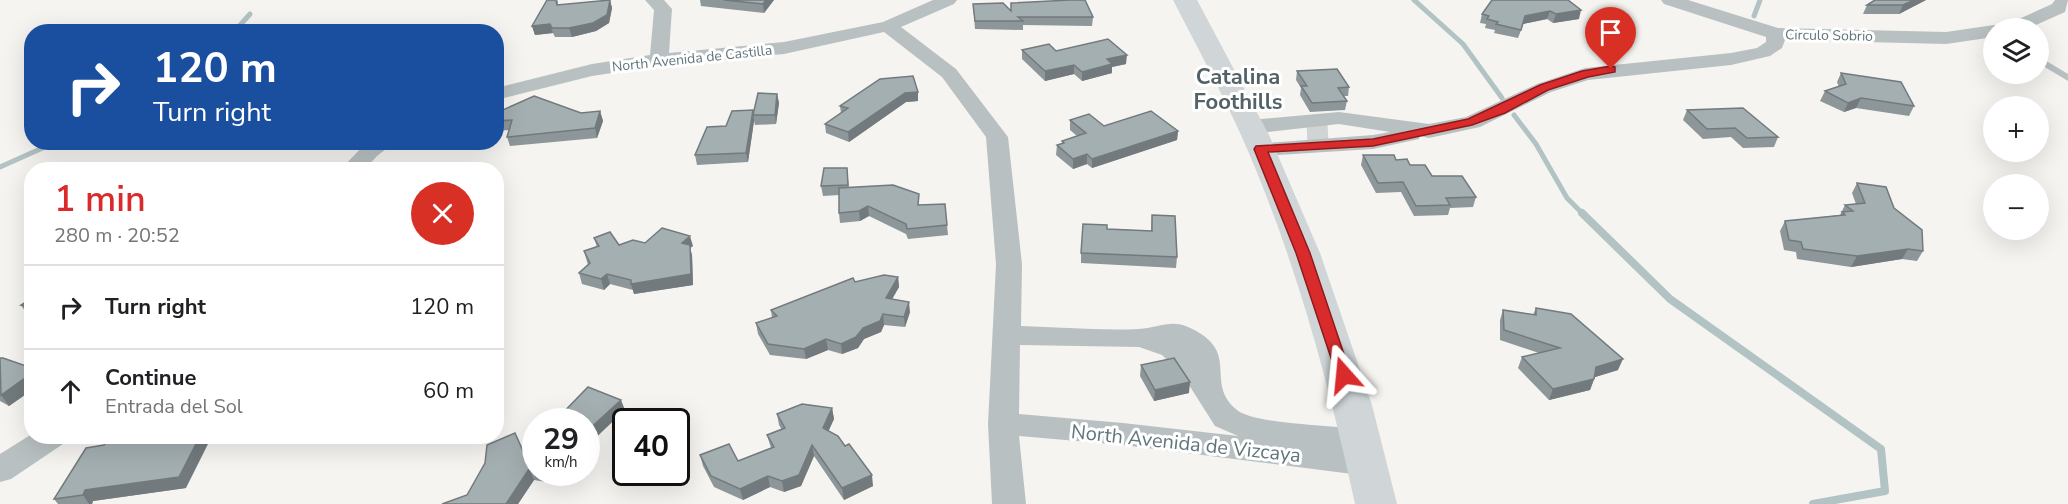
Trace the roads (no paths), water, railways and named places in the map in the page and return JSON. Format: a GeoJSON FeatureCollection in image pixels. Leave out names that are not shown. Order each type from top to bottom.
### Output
{"type":"FeatureCollection","features":[{"type":"Feature","properties":{"kind":"street"},"geometry":{"type":"LineString","coordinates":[[654,0],[663,9],[659,60]]}},
{"type":"Feature","properties":{"kind":"street","name":"North Avenida de Castilla"},"geometry":{"type":"LineString","coordinates":[[504,92],[592,70],[659,60],[784,48],[888,27],[948,0]]}},
{"type":"Feature","properties":{"kind":"street"},"geometry":{"type":"LineString","coordinates":[[1185,0],[1256,138],[1303,253],[1353,405],[1376,504]]}},
{"type":"Feature","properties":{"kind":"street","name":"Circulo Sobrio"},"geometry":{"type":"LineString","coordinates":[[1670,0],[1776,34],[1946,38],[1983,33]]}},
{"type":"Feature","properties":{"kind":"street"},"geometry":{"type":"LineString","coordinates":[[2037,18],[2059,8],[2064,0]]}},
{"type":"Feature","properties":{"kind":"street"},"geometry":{"type":"LineString","coordinates":[[888,27],[949,73],[997,137],[1009,264],[1003,424],[1009,504]]}},
{"type":"Feature","properties":{"kind":"street"},"geometry":{"type":"LineString","coordinates":[[1256,138],[1373,142],[1472,122],[1544,88],[1586,74],[1611,69],[1731,59],[1763,52],[1775,44],[1776,34]]}},
{"type":"Feature","properties":{"kind":"street"},"geometry":{"type":"LineString","coordinates":[[1256,138],[1318,133],[1429,130]]}},
{"type":"Feature","properties":{"kind":"street"},"geometry":{"type":"LineString","coordinates":[[359,162],[371,150]]}},
{"type":"Feature","properties":{"kind":"street"},"geometry":{"type":"LineString","coordinates":[[1006,335],[1140,338],[1172,348],[1192,367],[1226,418],[1250,429],[1365,452]]}},
{"type":"Feature","properties":{"kind":"street","name":"North Avenida de Vizcaya"},"geometry":{"type":"LineString","coordinates":[[1003,424],[1123,434],[1208,446],[1365,452]]}},
{"type":"Feature","properties":{"kind":"street"},"geometry":{"type":"LineString","coordinates":[[0,470],[40,444]]}},
{"type":"Feature","properties":{"kind":"lane"},"geometry":{"type":"LineString","coordinates":[[2049,66],[2068,78]]}},
{"type":"Feature","properties":{"kind":"lane"},"geometry":{"type":"LineString","coordinates":[[1208,446],[1226,418]]}},
{"type":"Feature","properties":{"kind":"waterway"},"geometry":{"type":"LineString","coordinates":[[1414,0],[1463,44],[1502,98]]}},
{"type":"Feature","properties":{"kind":"waterway"},"geometry":{"type":"LineString","coordinates":[[1754,16],[1760,0]]}},
{"type":"Feature","properties":{"kind":"waterway"},"geometry":{"type":"LineString","coordinates":[[241,24],[250,14]]}},
{"type":"Feature","properties":{"kind":"waterway"},"geometry":{"type":"LineString","coordinates":[[1514,115],[1536,144],[1567,198],[1582,213]]}},
{"type":"Feature","properties":{"kind":"waterway"},"geometry":{"type":"LineString","coordinates":[[0,167],[38,150]]}},
{"type":"Feature","properties":{"kind":"waterway"},"geometry":{"type":"LineString","coordinates":[[1582,213],[1670,299],[1881,449],[1885,491],[1813,504]]}},
{"type":"Feature","properties":{"kind":"tunnel"},"geometry":{"type":"LineString","coordinates":[[1307,134],[1329,133]]}},
{"type":"Feature","properties":{"kind":"district","name":"Catalina Foothills"},"geometry":{"type":"Point","coordinates":[1238,88]}}]}
